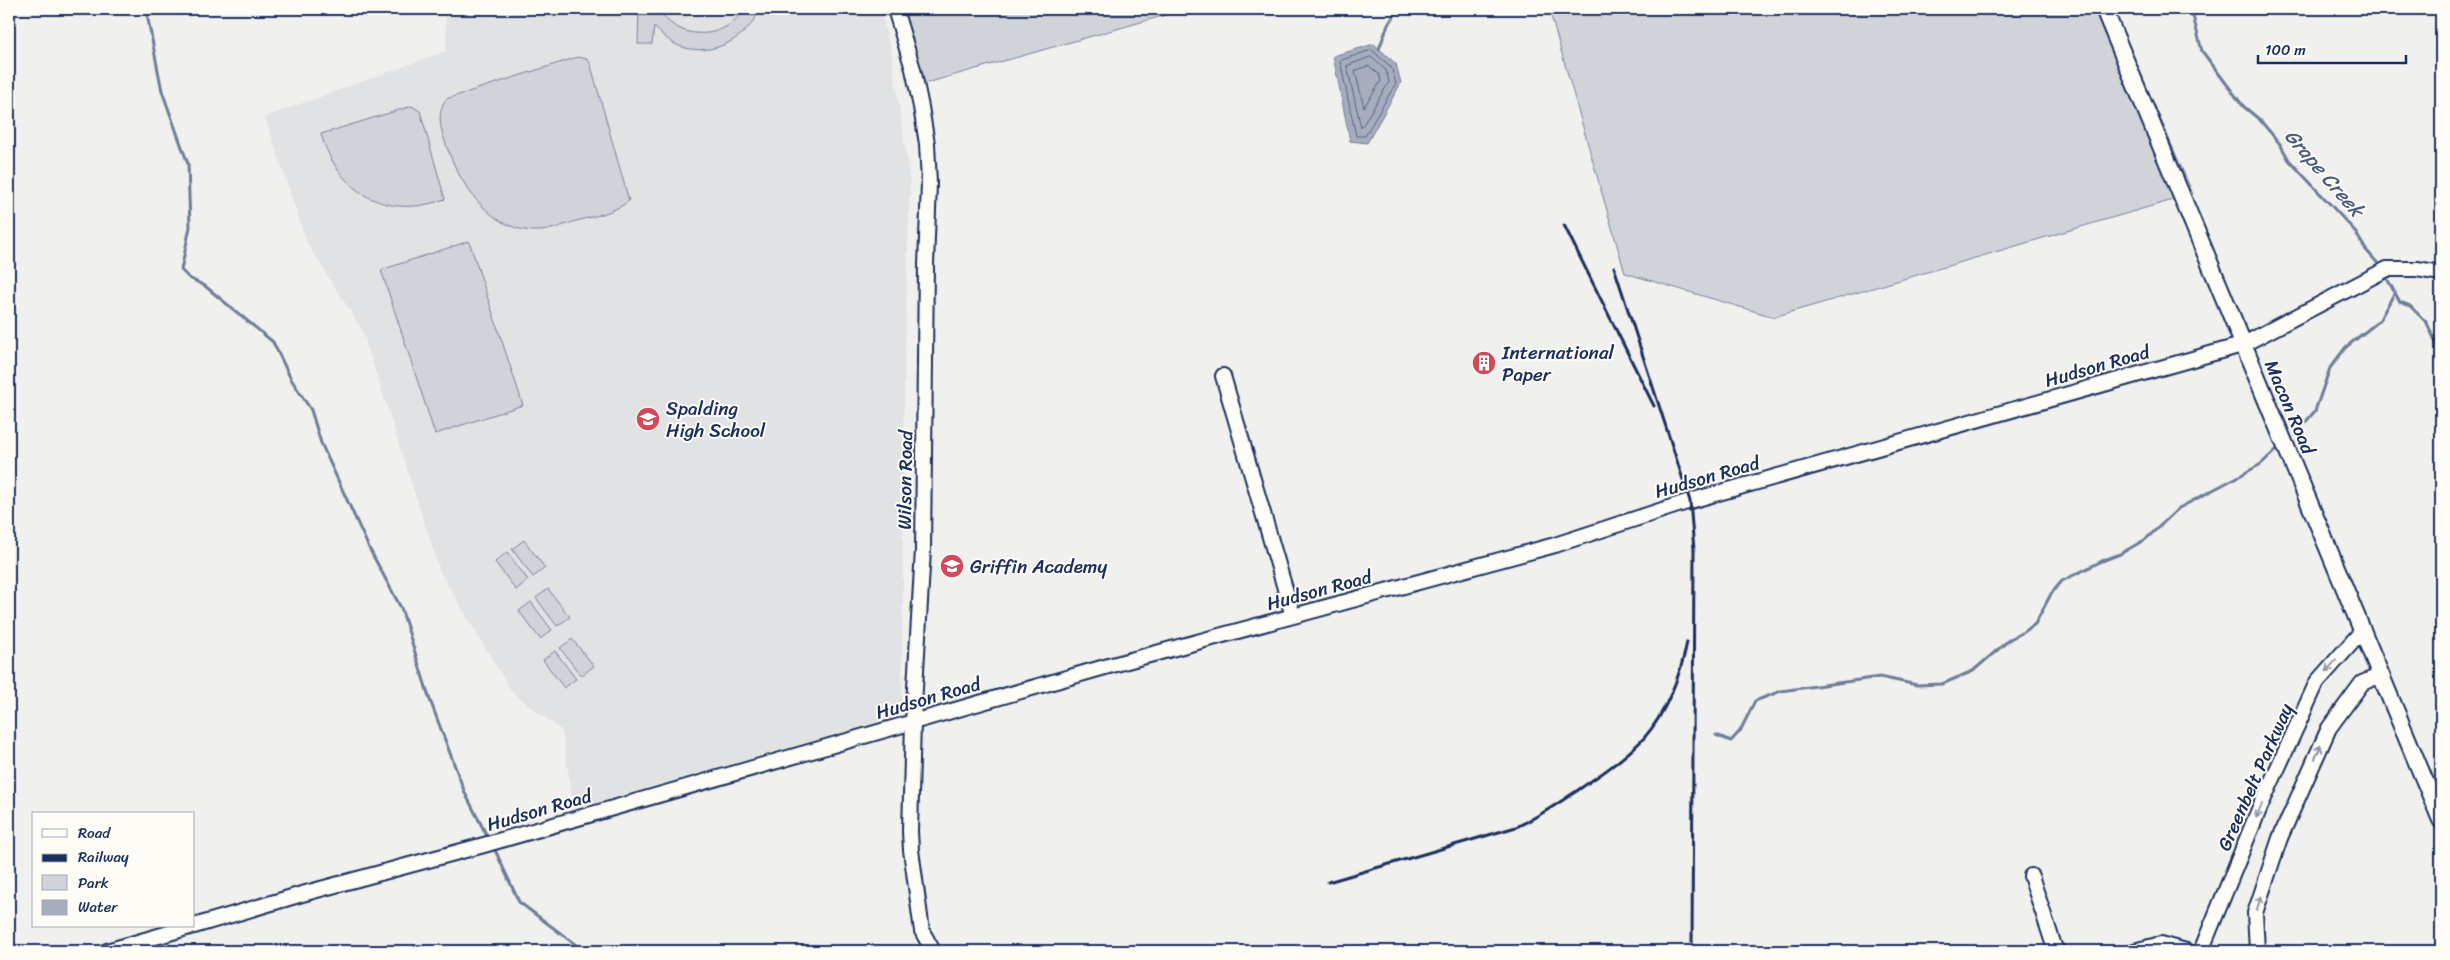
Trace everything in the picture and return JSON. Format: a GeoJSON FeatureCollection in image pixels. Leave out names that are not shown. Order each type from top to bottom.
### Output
{"type":"FeatureCollection","features":[{"type":"Feature","properties":{"kind":"main road","name":"Macon Road"},"geometry":{"type":"LineString","coordinates":[[2104,9],[2441,820]]}},
{"type":"Feature","properties":{"kind":"street","name":"Wilson Road"},"geometry":{"type":"LineString","coordinates":[[895,9],[913,69],[921,107],[927,144],[929,183],[926,265],[924,550],[913,722],[911,850],[922,932],[933,951]]}},
{"type":"Feature","properties":{"kind":"street","name":"Hudson Road"},"geometry":{"type":"LineString","coordinates":[[195,925],[913,722],[1555,545],[1690,501],[2242,345],[2387,269],[2417,268],[2441,273]]}},
{"type":"Feature","properties":{"kind":"street"},"geometry":{"type":"LineString","coordinates":[[1223,376],[1293,616]]}},
{"type":"Feature","properties":{"kind":"street","name":"Greenbelt Parkway"},"geometry":{"type":"LineString","coordinates":[[2201,951],[2260,807],[2317,682],[2363,630]]}},
{"type":"Feature","properties":{"kind":"street"},"geometry":{"type":"LineString","coordinates":[[2257,951],[2255,913],[2280,838],[2329,728],[2362,684],[2380,675]]}},
{"type":"Feature","properties":{"kind":"street"},"geometry":{"type":"LineString","coordinates":[[2032,876],[2055,949],[2058,951]]}},
{"type":"Feature","properties":{"kind":"street","name":"Hudson Road"},"geometry":{"type":"LineString","coordinates":[[106,951],[186,928]]}},
{"type":"Feature","properties":{"kind":"street"},"geometry":{"type":"LineString","coordinates":[[2134,951],[2161,944],[2186,951]]}},
{"type":"Feature","properties":{"kind":"shaded area","name":"Spalding High School"},"geometry":{"type":"Polygon","coordinates":[[[446,9],[879,9],[890,45],[910,180],[904,382],[902,715],[574,809],[562,731],[512,692],[441,574],[362,330],[307,243],[265,117],[446,51],[446,9]]]}},
{"type":"Feature","properties":{"kind":"green space"},"geometry":{"type":"Polygon","coordinates":[[[639,9],[659,9],[667,20],[677,27],[689,32],[701,33],[714,32],[725,27],[735,20],[743,9],[760,9],[746,30],[736,38],[713,48],[700,50],[675,44],[654,27],[652,44],[638,44],[639,9]]]}},
{"type":"Feature","properties":{"kind":"green space"},"geometry":{"type":"Polygon","coordinates":[[[895,9],[1187,9],[916,86],[895,9]]]}},
{"type":"Feature","properties":{"kind":"green space"},"geometry":{"type":"Polygon","coordinates":[[[1549,9],[2113,9],[2193,194],[1774,317],[1625,273],[1549,9]]]}},
{"type":"Feature","properties":{"kind":"green space"},"geometry":{"type":"Polygon","coordinates":[[[578,57],[588,59],[591,66],[629,201],[597,216],[548,230],[522,230],[507,225],[482,206],[471,193],[454,164],[442,131],[440,118],[443,105],[446,99],[578,57]]]}},
{"type":"Feature","properties":{"kind":"green space"},"geometry":{"type":"Polygon","coordinates":[[[412,106],[420,111],[445,199],[423,205],[403,206],[384,203],[367,197],[352,186],[339,172],[321,134],[412,106]]]}},
{"type":"Feature","properties":{"kind":"green space"},"geometry":{"type":"Polygon","coordinates":[[[469,241],[523,405],[435,434],[381,270],[469,241]]]}},
{"type":"Feature","properties":{"kind":"green space"},"geometry":{"type":"Polygon","coordinates":[[[524,540],[545,568],[533,577],[512,549],[524,540]]]}},
{"type":"Feature","properties":{"kind":"green space"},"geometry":{"type":"Polygon","coordinates":[[[507,552],[528,580],[516,590],[495,562],[507,552]]]}},
{"type":"Feature","properties":{"kind":"green space"},"geometry":{"type":"Polygon","coordinates":[[[548,589],[570,617],[557,626],[536,598],[548,589]]]}},
{"type":"Feature","properties":{"kind":"green space"},"geometry":{"type":"Polygon","coordinates":[[[531,602],[552,630],[540,639],[519,611],[531,602]]]}},
{"type":"Feature","properties":{"kind":"green space"},"geometry":{"type":"Polygon","coordinates":[[[572,639],[594,666],[581,676],[560,648],[572,639]]]}},
{"type":"Feature","properties":{"kind":"green space"},"geometry":{"type":"Polygon","coordinates":[[[555,651],[576,679],[564,688],[543,660],[555,651]]]}},
{"type":"Feature","properties":{"kind":"water"},"geometry":{"type":"Polygon","coordinates":[[[1374,44],[1396,64],[1401,83],[1367,143],[1350,141],[1333,56],[1374,44]]]}},
{"type":"Feature","properties":{"kind":"waterway"},"geometry":{"type":"LineString","coordinates":[[146,9],[162,91],[188,164],[190,227],[181,270],[189,278],[205,286],[273,342],[291,379],[311,410],[321,443],[369,548],[401,608],[430,700],[465,793],[487,836]]}},
{"type":"Feature","properties":{"kind":"waterway"},"geometry":{"type":"LineString","coordinates":[[1379,49],[1388,25],[1398,9]]}},
{"type":"Feature","properties":{"kind":"waterway","name":"Grape Creek"},"geometry":{"type":"LineString","coordinates":[[2188,9],[2193,16],[2202,51],[2243,106],[2260,120],[2280,144],[2289,160],[2354,230],[2366,250],[2381,267]]}},
{"type":"Feature","properties":{"kind":"waterway","name":"Grape Creek"},"geometry":{"type":"LineString","coordinates":[[2385,275],[2400,302],[2410,306],[2427,323],[2441,354]]}},
{"type":"Feature","properties":{"kind":"waterway"},"geometry":{"type":"LineString","coordinates":[[2303,425],[2315,411],[2330,368],[2346,347],[2379,321],[2395,292]]}},
{"type":"Feature","properties":{"kind":"waterway"},"geometry":{"type":"LineString","coordinates":[[1716,735],[1731,741],[1740,731],[1755,701],[1781,691],[1880,677],[1917,685],[1942,684],[1973,671],[2010,639],[2035,624],[2051,594],[2062,581],[2120,554],[2146,539],[2179,508],[2261,464],[2276,450]]}},
{"type":"Feature","properties":{"kind":"waterway"},"geometry":{"type":"LineString","coordinates":[[495,850],[519,902],[584,951]]}},
{"type":"Feature","properties":{"kind":"railway"},"geometry":{"type":"LineString","coordinates":[[1564,225],[1654,406]]}},
{"type":"Feature","properties":{"kind":"railway"},"geometry":{"type":"LineString","coordinates":[[1614,267],[1690,501],[1694,550],[1692,951]]}},
{"type":"Feature","properties":{"kind":"railway"},"geometry":{"type":"LineString","coordinates":[[1328,882],[1516,827],[1565,799],[1622,759],[1652,728],[1672,693],[1687,642]]}},
{"type":"Feature","properties":{"kind":"place","name":"International Paper"},"geometry":{"type":"Point","coordinates":[1484,363]}},
{"type":"Feature","properties":{"kind":"place","name":"Spalding High School"},"geometry":{"type":"Point","coordinates":[648,419]}},
{"type":"Feature","properties":{"kind":"place","name":"Griffin Academy"},"geometry":{"type":"Point","coordinates":[952,566]}}]}
